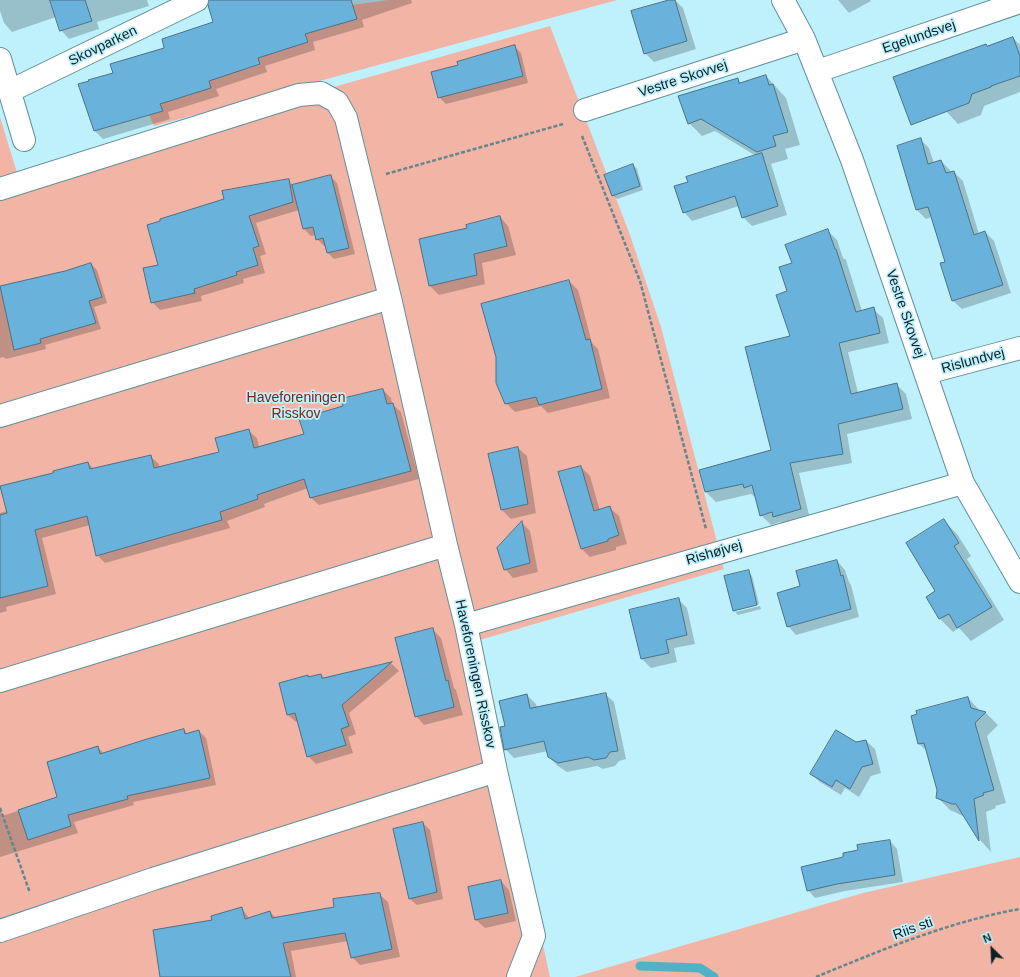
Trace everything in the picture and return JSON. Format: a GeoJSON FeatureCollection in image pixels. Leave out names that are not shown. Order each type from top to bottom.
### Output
{"type":"FeatureCollection","features":[{"type":"Feature","properties":{"kind":"street","name":"Skovparken"},"geometry":{"type":"LineString","coordinates":[[10,91],[196,0]]}},
{"type":"Feature","properties":{"kind":"street","name":"Vestre Skovvej"},"geometry":{"type":"LineString","coordinates":[[783,0],[804,39],[818,71],[852,160],[963,483],[1020,582]]}},
{"type":"Feature","properties":{"kind":"street","name":"Egelundsvej"},"geometry":{"type":"LineString","coordinates":[[818,71],[1020,2]]}},
{"type":"Feature","properties":{"kind":"street","name":"Vestre Skovvej"},"geometry":{"type":"LineString","coordinates":[[581,115],[804,39]]}},
{"type":"Feature","properties":{"kind":"street"},"geometry":{"type":"LineString","coordinates":[[0,59],[24,140]]}},
{"type":"Feature","properties":{"kind":"street","name":"Haveforeningen Risskov"},"geometry":{"type":"LineString","coordinates":[[0,189],[299,95],[321,93],[336,102],[346,118],[390,298],[446,545],[466,625],[496,771],[534,936],[518,977]]}},
{"type":"Feature","properties":{"kind":"street"},"geometry":{"type":"LineString","coordinates":[[0,416],[390,298]]}},
{"type":"Feature","properties":{"kind":"street","name":"Rislundvej"},"geometry":{"type":"LineString","coordinates":[[926,373],[1020,348]]}},
{"type":"Feature","properties":{"kind":"street","name":"Rishøjvej"},"geometry":{"type":"LineString","coordinates":[[466,625],[963,483]]}},
{"type":"Feature","properties":{"kind":"street"},"geometry":{"type":"LineString","coordinates":[[0,681],[446,545]]}},
{"type":"Feature","properties":{"kind":"street"},"geometry":{"type":"LineString","coordinates":[[0,931],[153,879],[496,771]]}},
{"type":"Feature","properties":{"kind":"path"},"geometry":{"type":"LineString","coordinates":[[361,181],[581,115],[640,281],[712,554]]}},
{"type":"Feature","properties":{"kind":"path"},"geometry":{"type":"LineString","coordinates":[[0,808],[39,918]]}},
{"type":"Feature","properties":{"kind":"path","name":"Riis sti"},"geometry":{"type":"LineString","coordinates":[[816,977],[942,929],[1020,909]]}},
{"type":"Feature","properties":{"kind":"green space"},"geometry":{"type":"Polygon","coordinates":[[[388,0],[617,0],[154,126],[149,115],[163,111],[158,97],[211,88],[207,74],[246,69],[259,65],[255,51],[308,42],[303,27],[352,5],[388,0]]]}},
{"type":"Feature","properties":{"kind":"green space","name":"Haveforeningen Risskov"},"geometry":{"type":"Polygon","coordinates":[[[550,26],[630,235],[661,327],[724,569],[476,641],[550,977],[0,977],[0,117],[18,176],[550,26]]]}},
{"type":"Feature","properties":{"kind":"green space"},"geometry":{"type":"Polygon","coordinates":[[[1020,857],[1020,977],[575,977],[863,893],[1020,857]]]}},
{"type":"Feature","properties":{"kind":"building"},"geometry":{"type":"Polygon","coordinates":[[[50,0],[85,0],[92,21],[60,31],[50,0]]]}},
{"type":"Feature","properties":{"kind":"building"},"geometry":{"type":"Polygon","coordinates":[[[209,0],[351,0],[357,19],[305,34],[308,42],[258,58],[260,64],[209,81],[211,88],[160,104],[163,111],[94,131],[78,84],[113,73],[110,64],[164,48],[162,39],[213,22],[208,5],[209,0]]]}},
{"type":"Feature","properties":{"kind":"building"},"geometry":{"type":"Polygon","coordinates":[[[669,0],[675,0],[687,41],[644,54],[631,11],[669,0]]]}},
{"type":"Feature","properties":{"kind":"building"},"geometry":{"type":"Polygon","coordinates":[[[1013,37],[1020,56],[1020,76],[972,94],[969,103],[911,125],[893,77],[986,44],[987,46],[1013,37]]]}},
{"type":"Feature","properties":{"kind":"building"},"geometry":{"type":"Polygon","coordinates":[[[515,45],[523,76],[438,98],[431,72],[458,65],[457,62],[515,45]]]}},
{"type":"Feature","properties":{"kind":"building"},"geometry":{"type":"Polygon","coordinates":[[[766,75],[769,85],[773,84],[788,132],[773,136],[776,146],[757,152],[701,119],[688,124],[678,96],[738,78],[739,83],[766,75]]]}},
{"type":"Feature","properties":{"kind":"building"},"geometry":{"type":"Polygon","coordinates":[[[921,138],[928,164],[941,160],[946,173],[954,171],[974,235],[985,231],[1003,285],[952,301],[940,263],[945,262],[928,207],[916,210],[897,146],[921,138]]]}},
{"type":"Feature","properties":{"kind":"building"},"geometry":{"type":"Polygon","coordinates":[[[762,153],[778,206],[742,218],[735,196],[683,213],[674,186],[688,182],[686,177],[762,153]]]}},
{"type":"Feature","properties":{"kind":"building"},"geometry":{"type":"Polygon","coordinates":[[[633,164],[640,186],[612,196],[604,175],[633,164]]]}},
{"type":"Feature","properties":{"kind":"building"},"geometry":{"type":"Polygon","coordinates":[[[331,175],[349,248],[327,253],[323,238],[316,240],[313,227],[303,229],[292,185],[331,175]]]}},
{"type":"Feature","properties":{"kind":"building"},"geometry":{"type":"Polygon","coordinates":[[[289,179],[293,202],[249,216],[259,246],[253,248],[258,265],[236,272],[237,275],[194,289],[195,293],[151,303],[143,268],[158,265],[147,225],[160,221],[160,219],[224,199],[222,191],[289,179]]]}},
{"type":"Feature","properties":{"kind":"building"},"geometry":{"type":"Polygon","coordinates":[[[500,216],[507,246],[474,254],[477,275],[429,286],[419,239],[467,228],[466,225],[500,216]]]}},
{"type":"Feature","properties":{"kind":"building"},"geometry":{"type":"Polygon","coordinates":[[[828,229],[856,312],[874,307],[880,333],[839,343],[851,394],[897,383],[903,409],[838,424],[843,454],[790,463],[801,509],[773,517],[772,512],[760,516],[752,485],[744,488],[743,484],[705,492],[699,470],[771,450],[745,347],[790,336],[776,295],[787,291],[779,267],[792,263],[785,245],[828,229]]]}},
{"type":"Feature","properties":{"kind":"building"},"geometry":{"type":"Polygon","coordinates":[[[91,263],[102,297],[89,301],[96,323],[40,339],[41,343],[14,350],[0,286],[65,271],[91,263]]]}},
{"type":"Feature","properties":{"kind":"building"},"geometry":{"type":"Polygon","coordinates":[[[569,280],[586,340],[590,339],[602,389],[539,405],[536,397],[505,404],[496,383],[496,357],[481,304],[569,280]]]}},
{"type":"Feature","properties":{"kind":"building"},"geometry":{"type":"Polygon","coordinates":[[[383,389],[387,404],[393,403],[411,471],[310,498],[304,479],[257,495],[258,499],[220,512],[222,520],[96,556],[87,516],[35,530],[48,586],[0,598],[0,515],[7,513],[0,486],[53,473],[53,471],[88,462],[90,469],[151,455],[154,468],[219,452],[215,438],[249,429],[254,448],[304,434],[299,419],[343,406],[341,399],[383,389]]]}},
{"type":"Feature","properties":{"kind":"building"},"geometry":{"type":"Polygon","coordinates":[[[518,447],[528,504],[501,510],[488,454],[518,447]]]}},
{"type":"Feature","properties":{"kind":"building"},"geometry":{"type":"Polygon","coordinates":[[[581,466],[594,511],[610,506],[619,535],[608,539],[608,541],[581,549],[558,472],[581,466]]]}},
{"type":"Feature","properties":{"kind":"building"},"geometry":{"type":"Polygon","coordinates":[[[944,519],[959,543],[954,546],[992,607],[957,628],[949,614],[939,619],[926,597],[935,591],[906,543],[944,519]]]}},
{"type":"Feature","properties":{"kind":"building"},"geometry":{"type":"Polygon","coordinates":[[[522,521],[530,563],[504,570],[497,548],[522,521]]]}},
{"type":"Feature","properties":{"kind":"building"},"geometry":{"type":"Polygon","coordinates":[[[837,560],[841,576],[843,575],[851,609],[787,627],[777,593],[800,586],[796,571],[837,560]]]}},
{"type":"Feature","properties":{"kind":"building"},"geometry":{"type":"Polygon","coordinates":[[[749,570],[757,605],[733,611],[724,576],[749,570]]]}},
{"type":"Feature","properties":{"kind":"building"},"geometry":{"type":"Polygon","coordinates":[[[679,598],[687,635],[666,640],[669,653],[641,659],[629,610],[679,598]]]}},
{"type":"Feature","properties":{"kind":"building"},"geometry":{"type":"Polygon","coordinates":[[[433,628],[454,707],[415,717],[395,638],[433,628]]]}},
{"type":"Feature","properties":{"kind":"building"},"geometry":{"type":"Polygon","coordinates":[[[392,662],[342,705],[349,726],[341,729],[346,745],[307,757],[295,713],[287,715],[279,683],[308,675],[308,677],[321,674],[322,678],[392,662]]]}},
{"type":"Feature","properties":{"kind":"building"},"geometry":{"type":"Polygon","coordinates":[[[606,693],[618,751],[610,752],[606,758],[594,760],[588,757],[558,763],[548,757],[544,741],[504,750],[500,727],[505,726],[499,701],[527,694],[530,708],[606,693]]]}},
{"type":"Feature","properties":{"kind":"building"},"geometry":{"type":"Polygon","coordinates":[[[968,697],[971,708],[986,712],[975,723],[994,790],[983,793],[984,795],[974,799],[979,841],[956,804],[936,798],[937,790],[924,743],[918,744],[911,716],[917,714],[916,711],[968,697]]]}},
{"type":"Feature","properties":{"kind":"building"},"geometry":{"type":"Polygon","coordinates":[[[184,729],[185,734],[199,730],[210,778],[127,796],[128,799],[68,815],[71,826],[28,840],[18,810],[57,797],[47,762],[98,746],[100,754],[184,729]]]}},
{"type":"Feature","properties":{"kind":"building"},"geometry":{"type":"Polygon","coordinates":[[[836,730],[856,742],[866,740],[873,764],[862,767],[850,789],[836,780],[832,787],[810,774],[836,730]]]}},
{"type":"Feature","properties":{"kind":"building"},"geometry":{"type":"Polygon","coordinates":[[[423,822],[437,892],[409,899],[393,829],[423,822]]]}},
{"type":"Feature","properties":{"kind":"building"},"geometry":{"type":"Polygon","coordinates":[[[890,840],[895,875],[837,884],[807,891],[801,867],[843,857],[843,853],[858,850],[857,845],[890,840]]]}},
{"type":"Feature","properties":{"kind":"building"},"geometry":{"type":"Polygon","coordinates":[[[501,880],[508,913],[475,920],[468,887],[501,880]]]}},
{"type":"Feature","properties":{"kind":"building"},"geometry":{"type":"Polygon","coordinates":[[[380,893],[392,949],[351,958],[345,933],[283,943],[291,977],[160,977],[153,930],[212,920],[211,916],[242,907],[245,919],[270,911],[272,918],[334,907],[333,899],[380,893]]]}},
{"type":"Feature","properties":{"kind":"waterway"},"geometry":{"type":"LineString","coordinates":[[640,966],[700,968],[714,977]]}}]}
